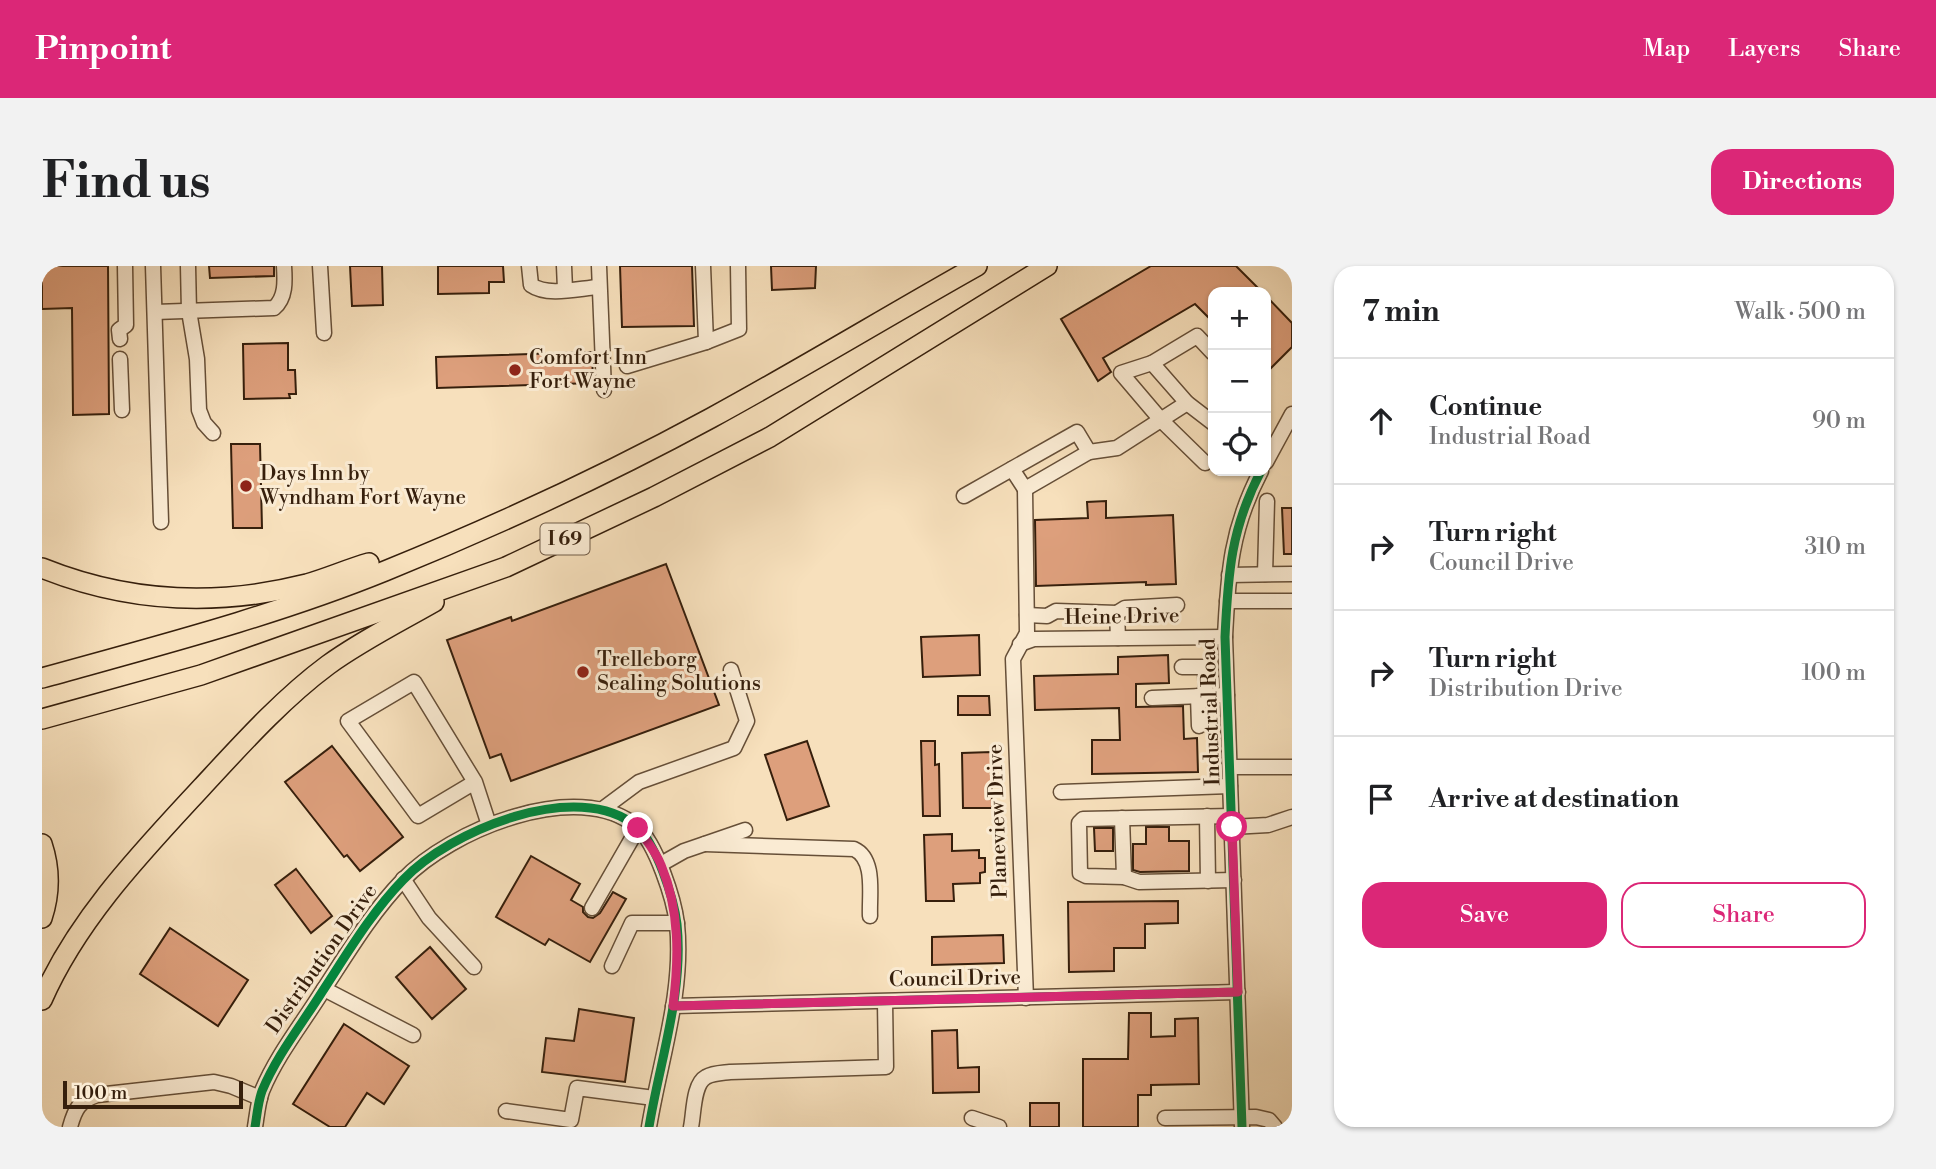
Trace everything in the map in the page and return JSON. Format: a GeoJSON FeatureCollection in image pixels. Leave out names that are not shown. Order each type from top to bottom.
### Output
{"type":"FeatureCollection","features":[{"type":"Feature","properties":{"kind":"highway","name":"I 69"},"geometry":{"type":"LineString","coordinates":[[42,678],[246,621],[383,571],[464,537],[595,477],[710,419],[977,266]]}},
{"type":"Feature","properties":{"kind":"highway","name":"I 69"},"geometry":{"type":"LineString","coordinates":[[42,719],[201,675],[506,567],[630,509],[770,438],[1047,266]]}},
{"type":"Feature","properties":{"kind":"highway"},"geometry":{"type":"LineString","coordinates":[[42,568],[100,589],[145,597],[225,598],[309,583],[464,537]]}},
{"type":"Feature","properties":{"kind":"highway"},"geometry":{"type":"LineString","coordinates":[[42,999],[65,953],[93,912],[243,742],[328,666],[474,578]]}},
{"type":"Feature","properties":{"kind":"highway"},"geometry":{"type":"LineString","coordinates":[[42,844],[48,873],[48,891],[42,918]]}},
{"type":"Feature","properties":{"kind":"street"},"geometry":{"type":"LineString","coordinates":[[120,339],[119,330],[126,325],[125,266]]}},
{"type":"Feature","properties":{"kind":"street"},"geometry":{"type":"LineString","coordinates":[[153,266],[161,522]]}},
{"type":"Feature","properties":{"kind":"street"},"geometry":{"type":"LineString","coordinates":[[188,266],[189,312],[197,359],[199,410],[204,423],[213,433]]}},
{"type":"Feature","properties":{"kind":"street"},"geometry":{"type":"LineString","coordinates":[[155,312],[274,308],[280,304],[283,296],[284,266]]}},
{"type":"Feature","properties":{"kind":"street"},"geometry":{"type":"LineString","coordinates":[[320,266],[324,333]]}},
{"type":"Feature","properties":{"kind":"street"},"geometry":{"type":"LineString","coordinates":[[529,266],[531,285],[537,289],[599,287]]}},
{"type":"Feature","properties":{"kind":"street"},"geometry":{"type":"LineString","coordinates":[[564,266],[565,289]]}},
{"type":"Feature","properties":{"kind":"street"},"geometry":{"type":"LineString","coordinates":[[599,266],[604,390]]}},
{"type":"Feature","properties":{"kind":"street"},"geometry":{"type":"LineString","coordinates":[[702,266],[706,342]]}},
{"type":"Feature","properties":{"kind":"street"},"geometry":{"type":"LineString","coordinates":[[627,366],[740,329],[738,266]]}},
{"type":"Feature","properties":{"kind":"street"},"geometry":{"type":"LineString","coordinates":[[1205,463],[1161,420],[1121,373],[1152,363],[1197,337],[1210,350]]}},
{"type":"Feature","properties":{"kind":"street"},"geometry":{"type":"LineString","coordinates":[[120,359],[122,410]]}},
{"type":"Feature","properties":{"kind":"street"},"geometry":{"type":"LineString","coordinates":[[1152,363],[1187,403],[1208,419]]}},
{"type":"Feature","properties":{"kind":"street"},"geometry":{"type":"LineString","coordinates":[[1012,469],[1024,489],[1089,452],[1117,448],[1187,403]]}},
{"type":"Feature","properties":{"kind":"street"},"geometry":{"type":"LineString","coordinates":[[1271,452],[1287,434],[1292,414]]}},
{"type":"Feature","properties":{"kind":"street"},"geometry":{"type":"LineString","coordinates":[[964,496],[1077,432],[1089,452]]}},
{"type":"Feature","properties":{"kind":"street","name":"Industrial Road"},"geometry":{"type":"LineString","coordinates":[[1242,1122],[1225,637],[1229,575],[1238,522],[1258,476]]}},
{"type":"Feature","properties":{"kind":"street","name":"Planeview Drive"},"geometry":{"type":"LineString","coordinates":[[1024,489],[1027,633],[1013,659],[1026,998]]}},
{"type":"Feature","properties":{"kind":"street"},"geometry":{"type":"LineString","coordinates":[[1265,574],[1267,501]]}},
{"type":"Feature","properties":{"kind":"street"},"geometry":{"type":"LineString","coordinates":[[1229,575],[1292,574]]}},
{"type":"Feature","properties":{"kind":"street"},"geometry":{"type":"LineString","coordinates":[[1227,601],[1292,601]]}},
{"type":"Feature","properties":{"kind":"street"},"geometry":{"type":"LineString","coordinates":[[1027,615],[1047,616],[1056,611],[1117,613],[1125,608],[1177,605]]}},
{"type":"Feature","properties":{"kind":"street"},"geometry":{"type":"LineString","coordinates":[[1117,613],[1118,638]]}},
{"type":"Feature","properties":{"kind":"street","name":"Heine Drive"},"geometry":{"type":"LineString","coordinates":[[1020,644],[1034,639],[1225,637]]}},
{"type":"Feature","properties":{"kind":"street"},"geometry":{"type":"LineString","coordinates":[[1182,667],[1205,667],[1199,726]]}},
{"type":"Feature","properties":{"kind":"street"},"geometry":{"type":"LineString","coordinates":[[604,808],[639,782],[734,748],[747,721],[731,670]]}},
{"type":"Feature","properties":{"kind":"street"},"geometry":{"type":"LineString","coordinates":[[475,782],[418,816],[348,722],[414,682],[475,782],[489,825]]}},
{"type":"Feature","properties":{"kind":"street"},"geometry":{"type":"LineString","coordinates":[[1152,698],[1227,695]]}},
{"type":"Feature","properties":{"kind":"street"},"geometry":{"type":"LineString","coordinates":[[1230,767],[1292,767]]}},
{"type":"Feature","properties":{"kind":"street"},"geometry":{"type":"LineString","coordinates":[[1061,792],[1230,786]]}},
{"type":"Feature","properties":{"kind":"street","name":"Distribution Drive"},"geometry":{"type":"LineString","coordinates":[[255,1127],[260,1098],[288,1043],[356,939],[403,879],[441,849],[489,825],[549,807],[604,808],[638,828],[661,864],[677,923],[677,973],[649,1127]]}},
{"type":"Feature","properties":{"kind":"street"},"geometry":{"type":"LineString","coordinates":[[1207,816],[1208,881]]}},
{"type":"Feature","properties":{"kind":"street"},"geometry":{"type":"LineString","coordinates":[[1234,880],[1139,883],[1124,877],[1086,876],[1080,873],[1079,823],[1083,819],[1207,816],[1268,825],[1292,817]]}},
{"type":"Feature","properties":{"kind":"street"},"geometry":{"type":"LineString","coordinates":[[1122,818],[1124,877]]}},
{"type":"Feature","properties":{"kind":"street"},"geometry":{"type":"LineString","coordinates":[[593,908],[638,828]]}},
{"type":"Feature","properties":{"kind":"street"},"geometry":{"type":"LineString","coordinates":[[661,864],[684,851],[745,830]]}},
{"type":"Feature","properties":{"kind":"street"},"geometry":{"type":"LineString","coordinates":[[705,844],[854,849],[863,853],[868,861],[870,916]]}},
{"type":"Feature","properties":{"kind":"street"},"geometry":{"type":"LineString","coordinates":[[403,879],[429,918],[474,967]]}},
{"type":"Feature","properties":{"kind":"street"},"geometry":{"type":"LineString","coordinates":[[612,966],[632,923],[677,923]]}},
{"type":"Feature","properties":{"kind":"street"},"geometry":{"type":"LineString","coordinates":[[324,989],[412,1035]]}},
{"type":"Feature","properties":{"kind":"street","name":"Council Drive"},"geometry":{"type":"LineString","coordinates":[[673,1006],[1238,992]]}},
{"type":"Feature","properties":{"kind":"street"},"geometry":{"type":"LineString","coordinates":[[691,1127],[697,1090],[701,1080],[709,1075],[886,1067],[885,1002]]}},
{"type":"Feature","properties":{"kind":"street"},"geometry":{"type":"LineString","coordinates":[[70,1127],[74,1110],[80,1102],[97,1095],[214,1082],[260,1098]]}},
{"type":"Feature","properties":{"kind":"street"},"geometry":{"type":"LineString","coordinates":[[506,1111],[571,1120],[577,1088],[654,1098]]}},
{"type":"Feature","properties":{"kind":"street"},"geometry":{"type":"LineString","coordinates":[[972,1118],[999,1127]]}},
{"type":"Feature","properties":{"kind":"street"},"geometry":{"type":"LineString","coordinates":[[1165,1118],[1269,1121],[1275,1127]]}},
{"type":"Feature","properties":{"kind":"building"},"geometry":{"type":"Polygon","coordinates":[[[42,266],[108,266],[109,414],[73,415],[72,308],[42,309],[42,266]]]}},
{"type":"Feature","properties":{"kind":"building"},"geometry":{"type":"Polygon","coordinates":[[[209,266],[274,266],[274,276],[210,278],[209,266]]]}},
{"type":"Feature","properties":{"kind":"building"},"geometry":{"type":"Polygon","coordinates":[[[350,266],[382,266],[383,305],[352,306],[350,266]]]}},
{"type":"Feature","properties":{"kind":"building"},"geometry":{"type":"Polygon","coordinates":[[[438,266],[503,266],[504,282],[489,282],[489,293],[438,294],[438,266]]]}},
{"type":"Feature","properties":{"kind":"building"},"geometry":{"type":"Polygon","coordinates":[[[620,266],[692,266],[694,326],[622,327],[620,266]]]}},
{"type":"Feature","properties":{"kind":"building"},"geometry":{"type":"Polygon","coordinates":[[[771,266],[816,266],[815,288],[772,290],[771,266]]]}},
{"type":"Feature","properties":{"kind":"building"},"geometry":{"type":"Polygon","coordinates":[[[1151,266],[1236,266],[1257,287],[1208,287],[1208,317],[1195,304],[1103,358],[1111,372],[1098,381],[1061,319],[1151,266]]]}},
{"type":"Feature","properties":{"kind":"building"},"geometry":{"type":"Polygon","coordinates":[[[1271,301],[1292,323],[1292,347],[1271,368],[1271,301]]]}},
{"type":"Feature","properties":{"kind":"building"},"geometry":{"type":"Polygon","coordinates":[[[288,343],[288,370],[295,370],[296,394],[289,394],[290,398],[244,399],[243,344],[288,343]]]}},
{"type":"Feature","properties":{"kind":"building","name":"Comfort Inn Fort Wayne"},"geometry":{"type":"Polygon","coordinates":[[[592,352],[593,383],[437,388],[436,357],[592,352]]]}},
{"type":"Feature","properties":{"kind":"building","name":"Days Inn by Wyndham Fort Wayne"},"geometry":{"type":"Polygon","coordinates":[[[231,444],[260,444],[262,528],[233,528],[231,444]]]}},
{"type":"Feature","properties":{"kind":"building"},"geometry":{"type":"Polygon","coordinates":[[[1106,501],[1106,518],[1173,515],[1176,584],[1146,585],[1146,582],[1036,586],[1035,520],[1088,518],[1087,502],[1106,501]]]}},
{"type":"Feature","properties":{"kind":"building"},"geometry":{"type":"Polygon","coordinates":[[[1282,508],[1292,508],[1292,554],[1284,554],[1282,508]]]}},
{"type":"Feature","properties":{"kind":"building","name":"Trelleborg Sealing Solutions"},"geometry":{"type":"Polygon","coordinates":[[[666,564],[719,705],[511,781],[501,754],[490,758],[447,640],[511,617],[512,621],[666,564]]]}},
{"type":"Feature","properties":{"kind":"building"},"geometry":{"type":"Polygon","coordinates":[[[979,635],[980,675],[923,677],[921,637],[979,635]]]}},
{"type":"Feature","properties":{"kind":"building"},"geometry":{"type":"Polygon","coordinates":[[[1168,655],[1169,683],[1136,684],[1136,707],[1183,706],[1184,739],[1197,738],[1198,772],[1092,774],[1092,740],[1120,740],[1119,708],[1035,710],[1034,676],[1118,674],[1118,657],[1168,655]]]}},
{"type":"Feature","properties":{"kind":"building"},"geometry":{"type":"Polygon","coordinates":[[[958,696],[989,696],[990,715],[958,715],[958,696]]]}},
{"type":"Feature","properties":{"kind":"building"},"geometry":{"type":"Polygon","coordinates":[[[807,741],[829,806],[787,820],[765,755],[807,741]]]}},
{"type":"Feature","properties":{"kind":"building"},"geometry":{"type":"Polygon","coordinates":[[[921,741],[935,741],[935,765],[939,764],[940,816],[923,816],[921,741]]]}},
{"type":"Feature","properties":{"kind":"building"},"geometry":{"type":"Polygon","coordinates":[[[332,746],[403,837],[360,871],[347,855],[344,857],[285,782],[332,746]]]}},
{"type":"Feature","properties":{"kind":"building"},"geometry":{"type":"Polygon","coordinates":[[[991,752],[992,808],[963,808],[962,753],[991,752]]]}},
{"type":"Feature","properties":{"kind":"building"},"geometry":{"type":"Polygon","coordinates":[[[1146,827],[1169,827],[1169,841],[1189,841],[1189,871],[1133,870],[1133,844],[1146,844],[1146,827]]]}},
{"type":"Feature","properties":{"kind":"building"},"geometry":{"type":"Polygon","coordinates":[[[1094,828],[1113,828],[1113,851],[1095,851],[1094,828]]]}},
{"type":"Feature","properties":{"kind":"building"},"geometry":{"type":"Polygon","coordinates":[[[952,834],[952,851],[979,850],[979,858],[985,858],[985,872],[980,873],[980,883],[953,884],[954,901],[926,901],[924,835],[952,834]]]}},
{"type":"Feature","properties":{"kind":"building"},"geometry":{"type":"Polygon","coordinates":[[[531,856],[580,884],[571,900],[583,907],[583,912],[588,917],[593,918],[600,913],[613,892],[626,899],[590,962],[549,939],[545,945],[496,917],[531,856]]]}},
{"type":"Feature","properties":{"kind":"building"},"geometry":{"type":"Polygon","coordinates":[[[296,869],[332,916],[311,933],[275,885],[296,869]]]}},
{"type":"Feature","properties":{"kind":"building"},"geometry":{"type":"Polygon","coordinates":[[[1178,901],[1178,923],[1145,924],[1145,948],[1114,948],[1114,971],[1069,972],[1068,902],[1178,901]]]}},
{"type":"Feature","properties":{"kind":"building"},"geometry":{"type":"Polygon","coordinates":[[[170,928],[248,980],[218,1026],[140,974],[170,928]]]}},
{"type":"Feature","properties":{"kind":"building"},"geometry":{"type":"Polygon","coordinates":[[[1003,935],[1004,963],[932,965],[932,937],[1003,935]]]}},
{"type":"Feature","properties":{"kind":"building"},"geometry":{"type":"Polygon","coordinates":[[[430,947],[466,989],[432,1019],[396,977],[430,947]]]}},
{"type":"Feature","properties":{"kind":"building"},"geometry":{"type":"Polygon","coordinates":[[[579,1009],[634,1018],[625,1082],[542,1072],[546,1038],[574,1041],[579,1009]]]}},
{"type":"Feature","properties":{"kind":"building"},"geometry":{"type":"Polygon","coordinates":[[[1129,1013],[1151,1013],[1151,1037],[1175,1036],[1175,1019],[1198,1018],[1199,1084],[1151,1085],[1151,1095],[1138,1095],[1138,1127],[1083,1127],[1083,1059],[1128,1059],[1129,1013]]]}},
{"type":"Feature","properties":{"kind":"building"},"geometry":{"type":"Polygon","coordinates":[[[344,1024],[409,1066],[384,1104],[367,1093],[345,1127],[330,1127],[293,1104],[344,1024]]]}},
{"type":"Feature","properties":{"kind":"building"},"geometry":{"type":"Polygon","coordinates":[[[957,1030],[958,1068],[979,1067],[979,1092],[933,1093],[932,1031],[957,1030]]]}},
{"type":"Feature","properties":{"kind":"building"},"geometry":{"type":"Polygon","coordinates":[[[1030,1103],[1059,1103],[1059,1127],[1030,1127],[1030,1103]]]}},
{"type":"Feature","properties":{"kind":"cycle path"},"geometry":{"type":"LineString","coordinates":[[1242,1127],[1225,637],[1233,551],[1243,512],[1259,476]]}},
{"type":"Feature","properties":{"kind":"cycle path"},"geometry":{"type":"LineString","coordinates":[[255,1127],[262,1091],[282,1052],[360,934],[403,880],[451,844],[482,829],[515,816],[549,809],[582,807],[612,813],[637,827],[657,858],[675,913],[678,949],[674,1000],[649,1127]]}},
{"type":"Feature","properties":{"kind":"cycle path"},"geometry":{"type":"LineString","coordinates":[[673,1006],[1238,992]]}},
{"type":"Feature","properties":{"kind":"place","name":"Comfort Inn Fort Wayne"},"geometry":{"type":"Point","coordinates":[515,370]}},
{"type":"Feature","properties":{"kind":"place","name":"Days Inn by Wyndham Fort Wayne"},"geometry":{"type":"Point","coordinates":[246,486]}},
{"type":"Feature","properties":{"kind":"place","name":"Trelleborg Sealing Solutions"},"geometry":{"type":"Point","coordinates":[583,672]}},
{"type":"Feature","properties":{"kind":"route"},"geometry":{"type":"LineString","coordinates":[[638,828],[661,864],[677,923],[677,973],[673,1006],[1238,992],[1232,827]]}}]}
